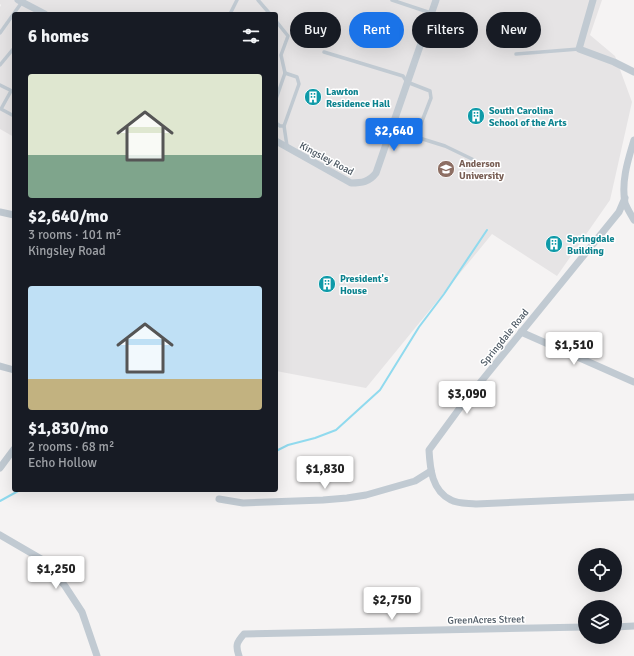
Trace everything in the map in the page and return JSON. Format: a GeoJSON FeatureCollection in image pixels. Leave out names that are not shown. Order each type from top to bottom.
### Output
{"type":"FeatureCollection","features":[{"type":"Feature","properties":{"kind":"street","name":"Kingsley Road"},"geometry":{"type":"LineString","coordinates":[[431,12],[436,0]]}},
{"type":"Feature","properties":{"kind":"street"},"geometry":{"type":"LineString","coordinates":[[593,0],[579,49],[614,62],[634,72]]}},
{"type":"Feature","properties":{"kind":"street"},"geometry":{"type":"LineString","coordinates":[[20,1],[41,12]]}},
{"type":"Feature","properties":{"kind":"street","name":"Kingsley Road"},"geometry":{"type":"LineString","coordinates":[[278,142],[351,183],[362,183],[371,180],[376,173],[392,129],[419,48]]}},
{"type":"Feature","properties":{"kind":"street"},"geometry":{"type":"LineString","coordinates":[[634,140],[632,151],[626,165],[625,198],[625,204],[634,220]]}},
{"type":"Feature","properties":{"kind":"street","name":"Springdale Road"},"geometry":{"type":"LineString","coordinates":[[625,198],[619,212],[462,405],[429,450],[431,471],[438,489],[451,500],[464,503],[476,504],[634,497]]}},
{"type":"Feature","properties":{"kind":"street"},"geometry":{"type":"LineString","coordinates":[[0,212],[12,215]]}},
{"type":"Feature","properties":{"kind":"street"},"geometry":{"type":"LineString","coordinates":[[521,332],[634,382]]}},
{"type":"Feature","properties":{"kind":"street"},"geometry":{"type":"LineString","coordinates":[[0,366],[12,369]]}},
{"type":"Feature","properties":{"kind":"street"},"geometry":{"type":"LineString","coordinates":[[0,468],[12,452]]}},
{"type":"Feature","properties":{"kind":"street"},"geometry":{"type":"LineString","coordinates":[[219,499],[243,503],[347,498],[366,495],[415,481],[431,471]]}},
{"type":"Feature","properties":{"kind":"street"},"geometry":{"type":"LineString","coordinates":[[0,535],[43,560],[66,586],[82,612],[97,656]]}},
{"type":"Feature","properties":{"kind":"street"},"geometry":{"type":"LineString","coordinates":[[622,627],[634,626]]}},
{"type":"Feature","properties":{"kind":"street","name":"GreenAcres Street"},"geometry":{"type":"LineString","coordinates":[[239,656],[236,649],[237,642],[244,634],[578,627]]}},
{"type":"Feature","properties":{"kind":"lane"},"geometry":{"type":"LineString","coordinates":[[231,12],[237,0]]}},
{"type":"Feature","properties":{"kind":"lane"},"geometry":{"type":"LineString","coordinates":[[258,0],[268,12]]}},
{"type":"Feature","properties":{"kind":"lane"},"geometry":{"type":"LineString","coordinates":[[392,0],[428,12]]}},
{"type":"Feature","properties":{"kind":"lane"},"geometry":{"type":"LineString","coordinates":[[15,12],[20,1]]}},
{"type":"Feature","properties":{"kind":"lane"},"geometry":{"type":"LineString","coordinates":[[0,33],[12,20]]}},
{"type":"Feature","properties":{"kind":"lane"},"geometry":{"type":"LineString","coordinates":[[278,24],[288,36],[281,55],[285,73],[278,93]]}},
{"type":"Feature","properties":{"kind":"lane"},"geometry":{"type":"LineString","coordinates":[[516,54],[579,49]]}},
{"type":"Feature","properties":{"kind":"lane"},"geometry":{"type":"LineString","coordinates":[[0,65],[12,50]]}},
{"type":"Feature","properties":{"kind":"lane"},"geometry":{"type":"LineString","coordinates":[[324,52],[404,76],[407,82],[430,91],[431,98],[420,128],[417,134],[413,136]]}},
{"type":"Feature","properties":{"kind":"lane"},"geometry":{"type":"LineString","coordinates":[[285,73],[297,77],[299,84],[284,126],[287,147]]}},
{"type":"Feature","properties":{"kind":"lane"},"geometry":{"type":"LineString","coordinates":[[0,85],[12,91]]}},
{"type":"Feature","properties":{"kind":"lane"},"geometry":{"type":"LineString","coordinates":[[12,92],[1,109],[12,115]]}},
{"type":"Feature","properties":{"kind":"lane"},"geometry":{"type":"LineString","coordinates":[[278,124],[284,126]]}},
{"type":"Feature","properties":{"kind":"lane"},"geometry":{"type":"LineString","coordinates":[[392,129],[446,146],[474,160]]}},
{"type":"Feature","properties":{"kind":"shaded area","name":"Anderson University"},"geometry":{"type":"Polygon","coordinates":[[[0,0],[602,0],[590,35],[615,56],[632,102],[610,200],[557,276],[492,234],[366,388],[278,371],[278,12],[12,12],[12,136],[0,129],[0,0]]]}},
{"type":"Feature","properties":{"kind":"waterway"},"geometry":{"type":"LineString","coordinates":[[278,450],[288,445],[315,438],[336,430],[380,390],[419,327],[444,294],[487,230]]}},
{"type":"Feature","properties":{"kind":"waterway"},"geometry":{"type":"LineString","coordinates":[[0,501],[16,492]]}},
{"type":"Feature","properties":{"kind":"place","name":"Lawton Residence Hall"},"geometry":{"type":"Point","coordinates":[313,97]}},
{"type":"Feature","properties":{"kind":"place","name":"South Carolina School of the Arts"},"geometry":{"type":"Point","coordinates":[476,116]}},
{"type":"Feature","properties":{"kind":"place","name":"Anderson University"},"geometry":{"type":"Point","coordinates":[446,169]}},
{"type":"Feature","properties":{"kind":"place","name":"Springdale Building"},"geometry":{"type":"Point","coordinates":[554,244]}},
{"type":"Feature","properties":{"kind":"place","name":"President's House"},"geometry":{"type":"Point","coordinates":[327,284]}}]}
